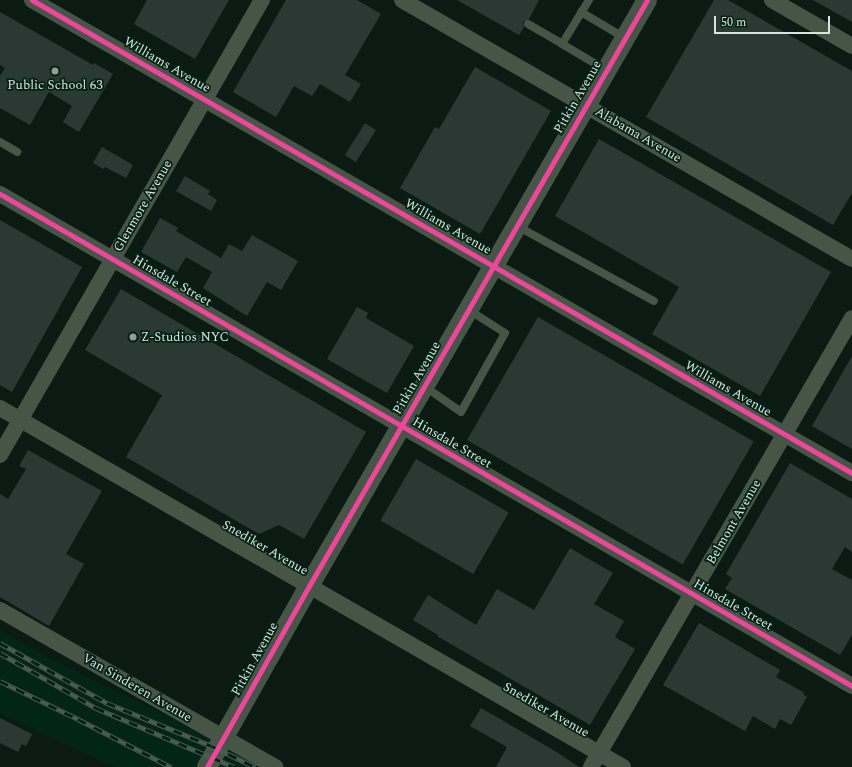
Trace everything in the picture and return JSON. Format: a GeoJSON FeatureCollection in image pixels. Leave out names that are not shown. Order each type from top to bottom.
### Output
{"type":"FeatureCollection","features":[{"type":"Feature","properties":{"kind":"street","name":"Williams Avenue"},"geometry":{"type":"LineString","coordinates":[[32,0],[852,473]]}},
{"type":"Feature","properties":{"kind":"street","name":"Glenmore Avenue"},"geometry":{"type":"LineString","coordinates":[[0,455],[262,0]]}},
{"type":"Feature","properties":{"kind":"street","name":"Alabama Avenue"},"geometry":{"type":"LineString","coordinates":[[402,0],[852,259]]}},
{"type":"Feature","properties":{"kind":"street","name":"Pitkin Avenue"},"geometry":{"type":"LineString","coordinates":[[215,753],[309,586],[647,0]]}},
{"type":"Feature","properties":{"kind":"street"},"geometry":{"type":"LineString","coordinates":[[772,0],[852,46]]}},
{"type":"Feature","properties":{"kind":"street","name":"Hinsdale Street"},"geometry":{"type":"LineString","coordinates":[[0,194],[852,686]]}},
{"type":"Feature","properties":{"kind":"street","name":"Belmont Avenue"},"geometry":{"type":"LineString","coordinates":[[595,760],[852,318]]}},
{"type":"Feature","properties":{"kind":"street","name":"Snediker Avenue"},"geometry":{"type":"LineString","coordinates":[[0,408],[309,586],[595,760],[623,767]]}},
{"type":"Feature","properties":{"kind":"street","name":"Van Sinderen Avenue"},"geometry":{"type":"LineString","coordinates":[[0,610],[215,753],[275,767]]}},
{"type":"Feature","properties":{"kind":"lane"},"geometry":{"type":"LineString","coordinates":[[562,44],[589,0]]}},
{"type":"Feature","properties":{"kind":"lane"},"geometry":{"type":"LineString","coordinates":[[581,12],[625,38]]}},
{"type":"Feature","properties":{"kind":"lane"},"geometry":{"type":"LineString","coordinates":[[528,24],[606,70]]}},
{"type":"Feature","properties":{"kind":"lane"},"geometry":{"type":"LineString","coordinates":[[0,142],[17,152]]}},
{"type":"Feature","properties":{"kind":"lane"},"geometry":{"type":"LineString","coordinates":[[517,226],[654,301]]}},
{"type":"Feature","properties":{"kind":"lane"},"geometry":{"type":"LineString","coordinates":[[424,386],[461,412],[505,333],[469,310]]}},
{"type":"Feature","properties":{"kind":"shaded area"},"geometry":{"type":"Polygon","coordinates":[[[0,630],[49,658],[191,728],[263,767],[114,767],[0,714],[0,630]]]}},
{"type":"Feature","properties":{"kind":"building"},"geometry":{"type":"Polygon","coordinates":[[[147,0],[229,0],[195,59],[134,24],[147,0]]]}},
{"type":"Feature","properties":{"kind":"building"},"geometry":{"type":"Polygon","coordinates":[[[286,0],[357,0],[381,14],[345,75],[361,84],[350,102],[320,84],[312,96],[294,86],[276,117],[233,92],[286,0]]]}},
{"type":"Feature","properties":{"kind":"building"},"geometry":{"type":"Polygon","coordinates":[[[457,0],[539,0],[529,19],[523,22],[524,27],[519,35],[457,0]]]}},
{"type":"Feature","properties":{"kind":"building"},"geometry":{"type":"Polygon","coordinates":[[[714,0],[728,0],[852,71],[852,193],[833,225],[646,117],[714,0]]]}},
{"type":"Feature","properties":{"kind":"building"},"geometry":{"type":"Polygon","coordinates":[[[813,0],[852,0],[852,22],[813,0]]]}},
{"type":"Feature","properties":{"kind":"building","name":"Public School 63"},"geometry":{"type":"Polygon","coordinates":[[[0,12],[93,65],[94,63],[113,74],[79,132],[63,122],[72,106],[49,92],[30,125],[0,108],[0,76],[5,68],[0,65],[0,12]]]}},
{"type":"Feature","properties":{"kind":"building"},"geometry":{"type":"Polygon","coordinates":[[[475,67],[551,111],[480,234],[400,188],[435,127],[439,129],[475,67]]]}},
{"type":"Feature","properties":{"kind":"building"},"geometry":{"type":"Polygon","coordinates":[[[365,123],[376,130],[356,162],[345,155],[365,123]]]}},
{"type":"Feature","properties":{"kind":"building"},"geometry":{"type":"Polygon","coordinates":[[[599,139],[831,272],[760,396],[652,334],[679,287],[555,216],[599,139]]]}},
{"type":"Feature","properties":{"kind":"building"},"geometry":{"type":"Polygon","coordinates":[[[102,147],[133,165],[126,178],[105,167],[103,169],[93,163],[102,147]]]}},
{"type":"Feature","properties":{"kind":"building"},"geometry":{"type":"Polygon","coordinates":[[[185,176],[210,191],[208,194],[217,200],[211,211],[176,191],[185,176]]]}},
{"type":"Feature","properties":{"kind":"building"},"geometry":{"type":"Polygon","coordinates":[[[160,218],[178,228],[176,231],[221,258],[229,244],[242,251],[252,235],[298,261],[281,290],[267,282],[247,316],[203,288],[212,272],[186,257],[177,272],[141,252],[160,218]]]}},
{"type":"Feature","properties":{"kind":"building"},"geometry":{"type":"Polygon","coordinates":[[[0,220],[82,267],[12,392],[0,385],[0,220]]]}},
{"type":"Feature","properties":{"kind":"building"},"geometry":{"type":"Polygon","coordinates":[[[121,289],[366,432],[304,539],[279,525],[259,534],[126,457],[162,395],[85,350],[121,289]]]}},
{"type":"Feature","properties":{"kind":"building"},"geometry":{"type":"Polygon","coordinates":[[[357,307],[368,313],[366,318],[414,346],[387,393],[327,359],[357,307]]]}},
{"type":"Feature","properties":{"kind":"building"},"geometry":{"type":"Polygon","coordinates":[[[538,317],[754,442],[683,564],[467,440],[538,317]]]}},
{"type":"Feature","properties":{"kind":"building"},"geometry":{"type":"Polygon","coordinates":[[[852,356],[852,449],[812,426],[852,356]]]}},
{"type":"Feature","properties":{"kind":"building"},"geometry":{"type":"Polygon","coordinates":[[[28,450],[102,491],[66,554],[84,564],[49,626],[0,597],[0,494],[8,499],[26,469],[19,466],[28,450]]]}},
{"type":"Feature","properties":{"kind":"building"},"geometry":{"type":"Polygon","coordinates":[[[416,459],[509,512],[473,574],[380,520],[416,459]]]}},
{"type":"Feature","properties":{"kind":"building"},"geometry":{"type":"Polygon","coordinates":[[[790,463],[852,499],[852,552],[845,547],[832,569],[852,580],[852,635],[840,655],[725,589],[732,578],[726,574],[790,463]]]}},
{"type":"Feature","properties":{"kind":"building"},"geometry":{"type":"Polygon","coordinates":[[[570,548],[613,573],[594,604],[624,621],[615,637],[635,649],[590,725],[437,636],[438,635],[413,620],[428,595],[476,625],[497,589],[534,610],[570,548]]]}},
{"type":"Feature","properties":{"kind":"building"},"geometry":{"type":"Polygon","coordinates":[[[699,623],[780,670],[776,677],[803,692],[807,697],[791,725],[780,719],[775,729],[753,716],[745,731],[663,685],[699,623]]]}},
{"type":"Feature","properties":{"kind":"building"},"geometry":{"type":"Polygon","coordinates":[[[481,708],[555,751],[579,767],[496,767],[507,747],[470,726],[481,708]]]}},
{"type":"Feature","properties":{"kind":"building"},"geometry":{"type":"Polygon","coordinates":[[[0,718],[32,734],[26,746],[22,744],[18,752],[0,743],[0,718]]]}},
{"type":"Feature","properties":{"kind":"railway"},"geometry":{"type":"LineString","coordinates":[[0,643],[107,703],[212,746],[255,767]]}},
{"type":"Feature","properties":{"kind":"railway"},"geometry":{"type":"LineString","coordinates":[[0,653],[96,708],[234,767]]}},
{"type":"Feature","properties":{"kind":"railway"},"geometry":{"type":"LineString","coordinates":[[0,681],[171,767]]}},
{"type":"Feature","properties":{"kind":"cycle path"},"geometry":{"type":"LineString","coordinates":[[32,0],[852,473]]}},
{"type":"Feature","properties":{"kind":"cycle path"},"geometry":{"type":"LineString","coordinates":[[207,767],[309,586],[647,0]]}},
{"type":"Feature","properties":{"kind":"cycle path"},"geometry":{"type":"LineString","coordinates":[[0,194],[852,686]]}},
{"type":"Feature","properties":{"kind":"place","name":"Public School 63"},"geometry":{"type":"Point","coordinates":[55,71]}},
{"type":"Feature","properties":{"kind":"place","name":"Z-Studios NYC"},"geometry":{"type":"Point","coordinates":[133,337]}}]}
